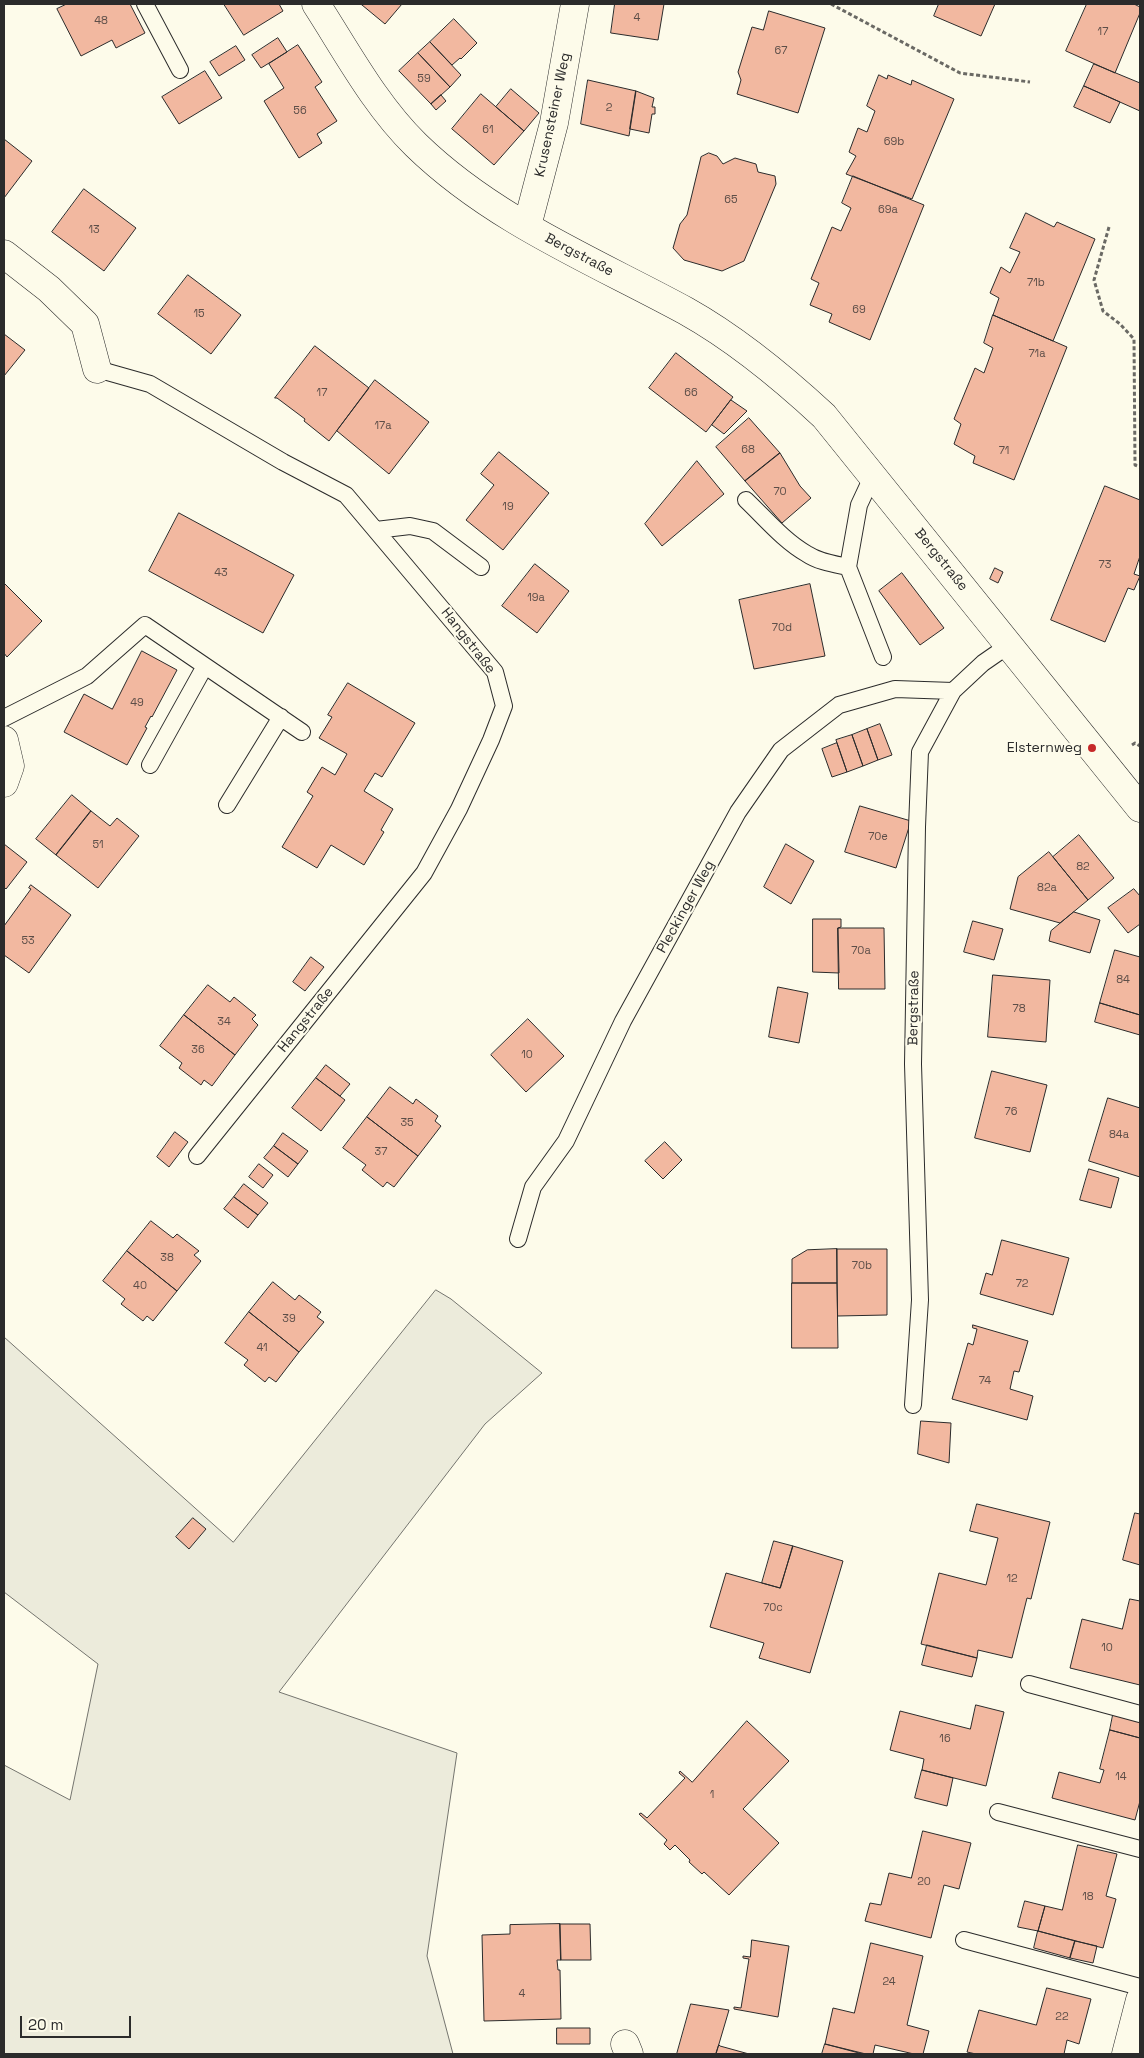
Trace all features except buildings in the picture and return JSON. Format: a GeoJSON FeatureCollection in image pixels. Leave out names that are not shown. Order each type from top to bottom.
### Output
{"type":"FeatureCollection","features":[{"type":"Feature","properties":{"kind":"street","name":"Bergstraße"},"geometry":{"type":"LineString","coordinates":[[316,4],[361,76],[391,116],[416,145],[484,202],[687,312],[738,344],[824,416],[1140,808]]}},
{"type":"Feature","properties":{"kind":"street","name":"Krusensteiner Weg"},"geometry":{"type":"LineString","coordinates":[[527,226],[554,123],[575,4]]}},
{"type":"Feature","properties":{"kind":"street","name":"Hangstraße"},"geometry":{"type":"LineString","coordinates":[[4,254],[49,289],[85,324],[97,369]]}},
{"type":"Feature","properties":{"kind":"street"},"geometry":{"type":"LineString","coordinates":[[1126,2054],[1140,2000]]}},
{"type":"Feature","properties":{"kind":"lane"},"geometry":{"type":"LineString","coordinates":[[145,4],[180,70]]}},
{"type":"Feature","properties":{"kind":"lane","name":"Hangstraße"},"geometry":{"type":"LineString","coordinates":[[97,369],[150,384],[283,462],[346,495],[495,672],[504,706],[459,809],[424,873],[197,1156]]}},
{"type":"Feature","properties":{"kind":"lane"},"geometry":{"type":"LineString","coordinates":[[873,475],[859,505],[848,567],[883,657]]}},
{"type":"Feature","properties":{"kind":"lane"},"geometry":{"type":"LineString","coordinates":[[746,500],[807,554],[816,559],[848,567]]}},
{"type":"Feature","properties":{"kind":"lane"},"geometry":{"type":"LineString","coordinates":[[376,530],[410,526],[433,531],[480,567]]}},
{"type":"Feature","properties":{"kind":"lane"},"geometry":{"type":"LineString","coordinates":[[4,718],[87,676],[145,625],[302,732]]}},
{"type":"Feature","properties":{"kind":"lane","name":"Bergstraße"},"geometry":{"type":"LineString","coordinates":[[913,1405],[920,1300],[913,1064],[920,752],[953,691],[983,663],[1009,646]]}},
{"type":"Feature","properties":{"kind":"lane"},"geometry":{"type":"LineString","coordinates":[[150,765],[205,666]]}},
{"type":"Feature","properties":{"kind":"lane","name":"Pleckinger Weg"},"geometry":{"type":"LineString","coordinates":[[518,1239],[533,1186],[566,1141],[623,1021],[738,812],[781,750],[839,705],[894,689],[953,691]]}},
{"type":"Feature","properties":{"kind":"lane"},"geometry":{"type":"LineString","coordinates":[[227,805],[281,717]]}},
{"type":"Feature","properties":{"kind":"lane"},"geometry":{"type":"LineString","coordinates":[[1029,1684],[1140,1714]]}},
{"type":"Feature","properties":{"kind":"lane"},"geometry":{"type":"LineString","coordinates":[[998,1812],[1140,1849]]}},
{"type":"Feature","properties":{"kind":"lane"},"geometry":{"type":"LineString","coordinates":[[964,1940],[1140,1987]]}},
{"type":"Feature","properties":{"kind":"path"},"geometry":{"type":"LineString","coordinates":[[831,4],[960,72],[1030,82]]}},
{"type":"Feature","properties":{"kind":"path"},"geometry":{"type":"LineString","coordinates":[[1109,227],[1094,280],[1103,311],[1120,324],[1134,339],[1135,465],[1140,467]]}},
{"type":"Feature","properties":{"kind":"path"},"geometry":{"type":"LineString","coordinates":[[1134,744],[1140,746]]}},
{"type":"Feature","properties":{"kind":"shaded area"},"geometry":{"type":"Polygon","coordinates":[[[436,1290],[451,1299],[542,1373],[485,1424],[279,1692],[457,1753],[427,1956],[453,2054],[4,2054],[4,1765],[70,1800],[98,1664],[4,1592],[4,1337],[233,1542],[436,1290]]]}},
{"type":"Feature","properties":{"kind":"place","name":"Elsternweg"},"geometry":{"type":"Point","coordinates":[1092,748]}}]}
